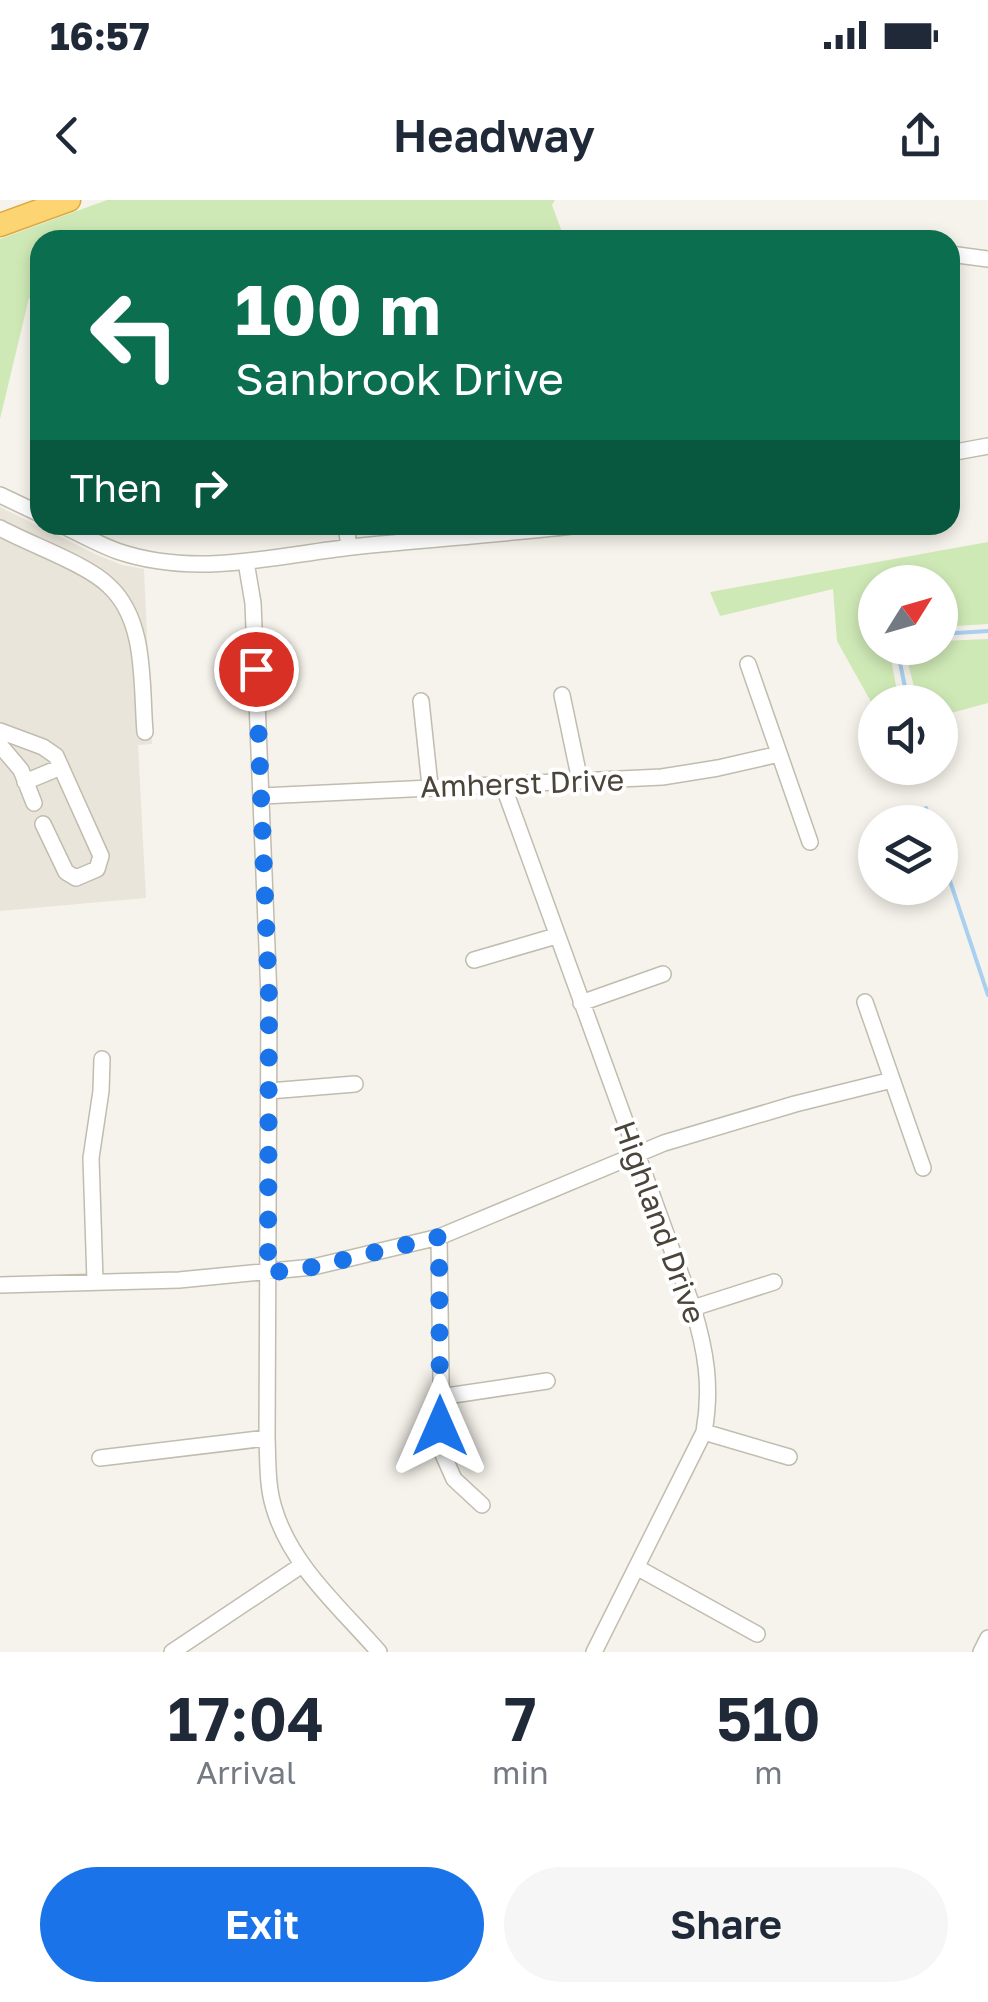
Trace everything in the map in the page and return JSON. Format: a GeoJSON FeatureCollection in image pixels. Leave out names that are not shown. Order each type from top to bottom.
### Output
{"type":"FeatureCollection","features":[{"type":"Feature","properties":{"kind":"highway"},"geometry":{"type":"LineString","coordinates":[[0,225],[61,202]]}},
{"type":"Feature","properties":{"kind":"street"},"geometry":{"type":"LineString","coordinates":[[960,255],[988,259]]}},
{"type":"Feature","properties":{"kind":"street"},"geometry":{"type":"LineString","coordinates":[[960,451],[988,446]]}},
{"type":"Feature","properties":{"kind":"street"},"geometry":{"type":"LineString","coordinates":[[0,495],[30,509]]}},
{"type":"Feature","properties":{"kind":"street"},"geometry":{"type":"LineString","coordinates":[[0,528],[99,578],[121,601],[137,637],[144,732]]}},
{"type":"Feature","properties":{"kind":"street"},"geometry":{"type":"LineString","coordinates":[[96,535],[118,551],[179,564],[246,562],[454,535]]}},
{"type":"Feature","properties":{"kind":"street"},"geometry":{"type":"LineString","coordinates":[[347,535],[349,547]]}},
{"type":"Feature","properties":{"kind":"street"},"geometry":{"type":"LineString","coordinates":[[246,562],[253,603],[262,796],[269,1091],[267,1438],[274,1507],[302,1565],[380,1652]]}},
{"type":"Feature","properties":{"kind":"street"},"geometry":{"type":"LineString","coordinates":[[748,664],[810,842]]}},
{"type":"Feature","properties":{"kind":"street"},"geometry":{"type":"LineString","coordinates":[[562,695],[580,781]]}},
{"type":"Feature","properties":{"kind":"street"},"geometry":{"type":"LineString","coordinates":[[420,701],[430,786]]}},
{"type":"Feature","properties":{"kind":"street"},"geometry":{"type":"LineString","coordinates":[[0,732],[44,747],[56,756],[100,856],[98,870],[76,878],[66,872],[44,824]]}},
{"type":"Feature","properties":{"kind":"street"},"geometry":{"type":"LineString","coordinates":[[0,746],[20,770],[34,803]]}},
{"type":"Feature","properties":{"kind":"street","name":"Amherst Drive"},"geometry":{"type":"LineString","coordinates":[[262,796],[430,786],[503,786],[696,772],[779,754]]}},
{"type":"Feature","properties":{"kind":"street"},"geometry":{"type":"LineString","coordinates":[[26,782],[61,767]]}},
{"type":"Feature","properties":{"kind":"street","name":"Highland Drive"},"geometry":{"type":"LineString","coordinates":[[503,786],[693,1308],[706,1352],[710,1385],[704,1432],[594,1652]]}},
{"type":"Feature","properties":{"kind":"street"},"geometry":{"type":"LineString","coordinates":[[474,960],[556,936]]}},
{"type":"Feature","properties":{"kind":"street"},"geometry":{"type":"LineString","coordinates":[[581,1003],[662,974]]}},
{"type":"Feature","properties":{"kind":"street"},"geometry":{"type":"LineString","coordinates":[[865,1002],[923,1168]]}},
{"type":"Feature","properties":{"kind":"street"},"geometry":{"type":"LineString","coordinates":[[95,1281],[90,1158],[102,1059]]}},
{"type":"Feature","properties":{"kind":"street"},"geometry":{"type":"LineString","coordinates":[[0,1285],[179,1280],[313,1267],[439,1237],[635,1153],[778,1109],[892,1080]]}},
{"type":"Feature","properties":{"kind":"street"},"geometry":{"type":"LineString","coordinates":[[269,1091],[355,1084]]}},
{"type":"Feature","properties":{"kind":"street"},"geometry":{"type":"LineString","coordinates":[[439,1237],[442,1452],[448,1468],[482,1506]]}},
{"type":"Feature","properties":{"kind":"street"},"geometry":{"type":"LineString","coordinates":[[693,1308],[774,1282]]}},
{"type":"Feature","properties":{"kind":"street"},"geometry":{"type":"LineString","coordinates":[[440,1397],[546,1381]]}},
{"type":"Feature","properties":{"kind":"street"},"geometry":{"type":"LineString","coordinates":[[704,1432],[789,1458]]}},
{"type":"Feature","properties":{"kind":"street"},"geometry":{"type":"LineString","coordinates":[[100,1458],[267,1438]]}},
{"type":"Feature","properties":{"kind":"street"},"geometry":{"type":"LineString","coordinates":[[172,1652],[302,1565]]}},
{"type":"Feature","properties":{"kind":"street"},"geometry":{"type":"LineString","coordinates":[[638,1568],[758,1634]]}},
{"type":"Feature","properties":{"kind":"street"},"geometry":{"type":"LineString","coordinates":[[981,1652],[988,1638]]}},
{"type":"Feature","properties":{"kind":"shaded area"},"geometry":{"type":"Polygon","coordinates":[[[0,507],[30,522],[30,535],[57,535],[122,565],[144,569],[152,744],[138,745],[146,898],[0,911],[0,507]]]}},
{"type":"Feature","properties":{"kind":"green space"},"geometry":{"type":"Polygon","coordinates":[[[107,200],[555,200],[552,205],[561,230],[30,230],[30,298],[0,419],[0,239],[107,200]]]}},
{"type":"Feature","properties":{"kind":"green space"},"geometry":{"type":"Polygon","coordinates":[[[988,542],[988,624],[958,626],[958,565],[860,565],[988,542]]]}},
{"type":"Feature","properties":{"kind":"green space"},"geometry":{"type":"Polygon","coordinates":[[[858,565],[858,665],[892,665],[896,685],[862,685],[837,641],[833,589],[720,616],[710,592],[858,565]]]}},
{"type":"Feature","properties":{"kind":"green space"},"geometry":{"type":"Polygon","coordinates":[[[988,639],[988,703],[958,711],[958,685],[914,685],[908,665],[958,665],[958,640],[988,639]]]}},
{"type":"Feature","properties":{"kind":"waterway"},"geometry":{"type":"LineString","coordinates":[[958,633],[988,631]]}},
{"type":"Feature","properties":{"kind":"waterway"},"geometry":{"type":"LineString","coordinates":[[900,665],[905,685]]}},
{"type":"Feature","properties":{"kind":"waterway"},"geometry":{"type":"LineString","coordinates":[[958,905],[988,995]]}},
{"type":"Feature","properties":{"kind":"route"},"geometry":{"type":"LineString","coordinates":[[256,669],[269,997],[268,1273],[313,1267],[439,1237],[440,1426]]}}]}
